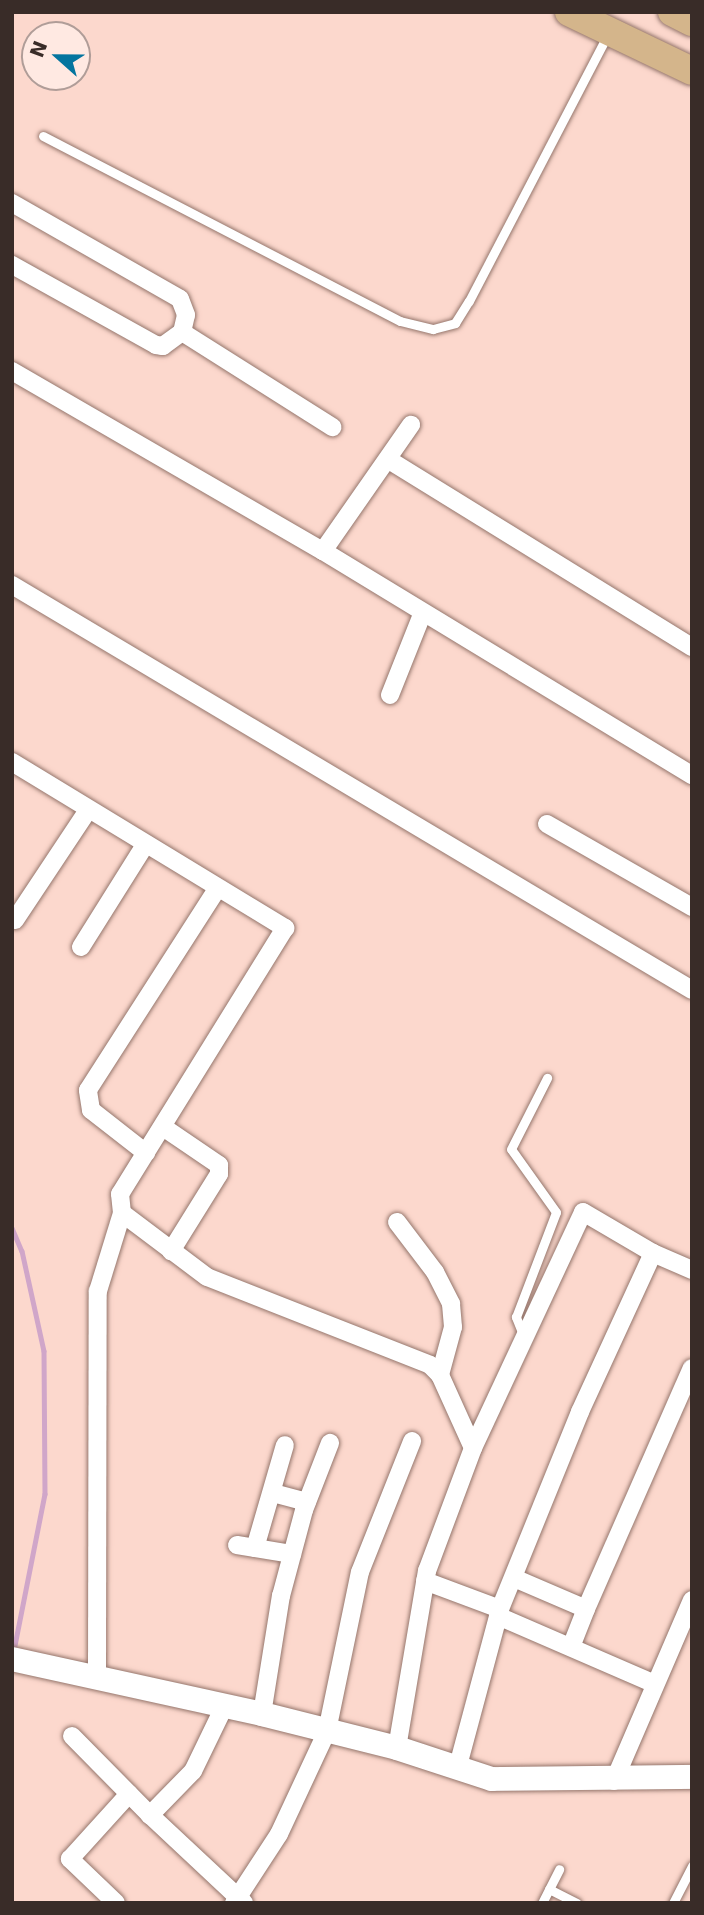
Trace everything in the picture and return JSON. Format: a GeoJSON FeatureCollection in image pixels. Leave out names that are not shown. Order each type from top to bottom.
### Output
{"type":"FeatureCollection","features":[{"type":"Feature","properties":{"kind":"main road"},"geometry":{"type":"LineString","coordinates":[[569,12],[692,71]]}},
{"type":"Feature","properties":{"kind":"main road"},"geometry":{"type":"LineString","coordinates":[[672,12],[692,22]]}},
{"type":"Feature","properties":{"kind":"street"},"geometry":{"type":"LineString","coordinates":[[12,202],[180,299],[186,315],[182,332],[163,346],[156,345],[12,265]]}},
{"type":"Feature","properties":{"kind":"street"},"geometry":{"type":"LineString","coordinates":[[182,332],[332,426]]}},
{"type":"Feature","properties":{"kind":"street"},"geometry":{"type":"LineString","coordinates":[[12,371],[323,551],[692,775]]}},
{"type":"Feature","properties":{"kind":"street"},"geometry":{"type":"LineString","coordinates":[[323,551],[411,425]]}},
{"type":"Feature","properties":{"kind":"street"},"geometry":{"type":"LineString","coordinates":[[389,460],[692,647]]}},
{"type":"Feature","properties":{"kind":"street"},"geometry":{"type":"LineString","coordinates":[[12,585],[692,990]]}},
{"type":"Feature","properties":{"kind":"street"},"geometry":{"type":"LineString","coordinates":[[390,695],[423,612]]}},
{"type":"Feature","properties":{"kind":"street"},"geometry":{"type":"LineString","coordinates":[[12,762],[285,928],[120,1194],[118,1205],[122,1213],[207,1277],[375,1340],[430,1366],[440,1376],[473,1447]]}},
{"type":"Feature","properties":{"kind":"street"},"geometry":{"type":"LineString","coordinates":[[16,920],[88,810]]}},
{"type":"Feature","properties":{"kind":"street"},"geometry":{"type":"LineString","coordinates":[[547,824],[692,908]]}},
{"type":"Feature","properties":{"kind":"street"},"geometry":{"type":"LineString","coordinates":[[81,947],[145,845]]}},
{"type":"Feature","properties":{"kind":"street"},"geometry":{"type":"LineString","coordinates":[[146,1153],[91,1110],[88,1090],[217,889]]}},
{"type":"Feature","properties":{"kind":"street"},"geometry":{"type":"LineString","coordinates":[[163,1127],[219,1166],[219,1174],[171,1251]]}},
{"type":"Feature","properties":{"kind":"street"},"geometry":{"type":"LineString","coordinates":[[397,1748],[425,1581],[473,1447],[583,1212],[653,1253],[692,1270]]}},
{"type":"Feature","properties":{"kind":"street"},"geometry":{"type":"LineString","coordinates":[[97,1678],[98,1291],[122,1213]]}},
{"type":"Feature","properties":{"kind":"street"},"geometry":{"type":"LineString","coordinates":[[397,1222],[435,1272],[451,1304],[453,1327],[440,1376]]}},
{"type":"Feature","properties":{"kind":"street"},"geometry":{"type":"LineString","coordinates":[[457,1769],[499,1613],[580,1412],[653,1253]]}},
{"type":"Feature","properties":{"kind":"street"},"geometry":{"type":"LineString","coordinates":[[572,1647],[586,1609],[692,1368]]}},
{"type":"Feature","properties":{"kind":"street"},"geometry":{"type":"LineString","coordinates":[[72,1736],[239,1901],[279,1834],[327,1731],[360,1572],[412,1441]]}},
{"type":"Feature","properties":{"kind":"street"},"geometry":{"type":"LineString","coordinates":[[262,1714],[292,1554],[307,1502],[330,1443]]}},
{"type":"Feature","properties":{"kind":"street"},"geometry":{"type":"LineString","coordinates":[[285,1445],[273,1493],[246,1546],[292,1554]]}},
{"type":"Feature","properties":{"kind":"street"},"geometry":{"type":"LineString","coordinates":[[273,1493],[307,1502]]}},
{"type":"Feature","properties":{"kind":"street"},"geometry":{"type":"LineString","coordinates":[[513,1578],[586,1609]]}},
{"type":"Feature","properties":{"kind":"street"},"geometry":{"type":"LineString","coordinates":[[425,1581],[655,1684]]}},
{"type":"Feature","properties":{"kind":"street"},"geometry":{"type":"LineString","coordinates":[[614,1781],[692,1600]]}},
{"type":"Feature","properties":{"kind":"street"},"geometry":{"type":"LineString","coordinates":[[18,1660],[262,1714],[397,1748],[457,1769],[519,1781],[614,1781],[692,1777]]}},
{"type":"Feature","properties":{"kind":"street"},"geometry":{"type":"LineString","coordinates":[[150,1815],[193,1771],[224,1707]]}},
{"type":"Feature","properties":{"kind":"street"},"geometry":{"type":"LineString","coordinates":[[116,1903],[71,1859],[129,1794]]}},
{"type":"Feature","properties":{"kind":"lane"},"geometry":{"type":"LineString","coordinates":[[43,136],[400,321],[433,329],[455,323],[469,301],[609,31]]}},
{"type":"Feature","properties":{"kind":"lane"},"geometry":{"type":"LineString","coordinates":[[524,1338],[516,1317],[556,1212],[512,1149],[547,1078]]}},
{"type":"Feature","properties":{"kind":"lane"},"geometry":{"type":"LineString","coordinates":[[673,1903],[692,1866]]}},
{"type":"Feature","properties":{"kind":"lane"},"geometry":{"type":"LineString","coordinates":[[542,1903],[559,1869]]}},
{"type":"Feature","properties":{"kind":"lane"},"geometry":{"type":"LineString","coordinates":[[550,1889],[577,1903]]}},
{"type":"Feature","properties":{"kind":"waterway"},"geometry":{"type":"LineString","coordinates":[[12,1228],[22,1251],[44,1351],[45,1494],[14,1651]]}}]}
